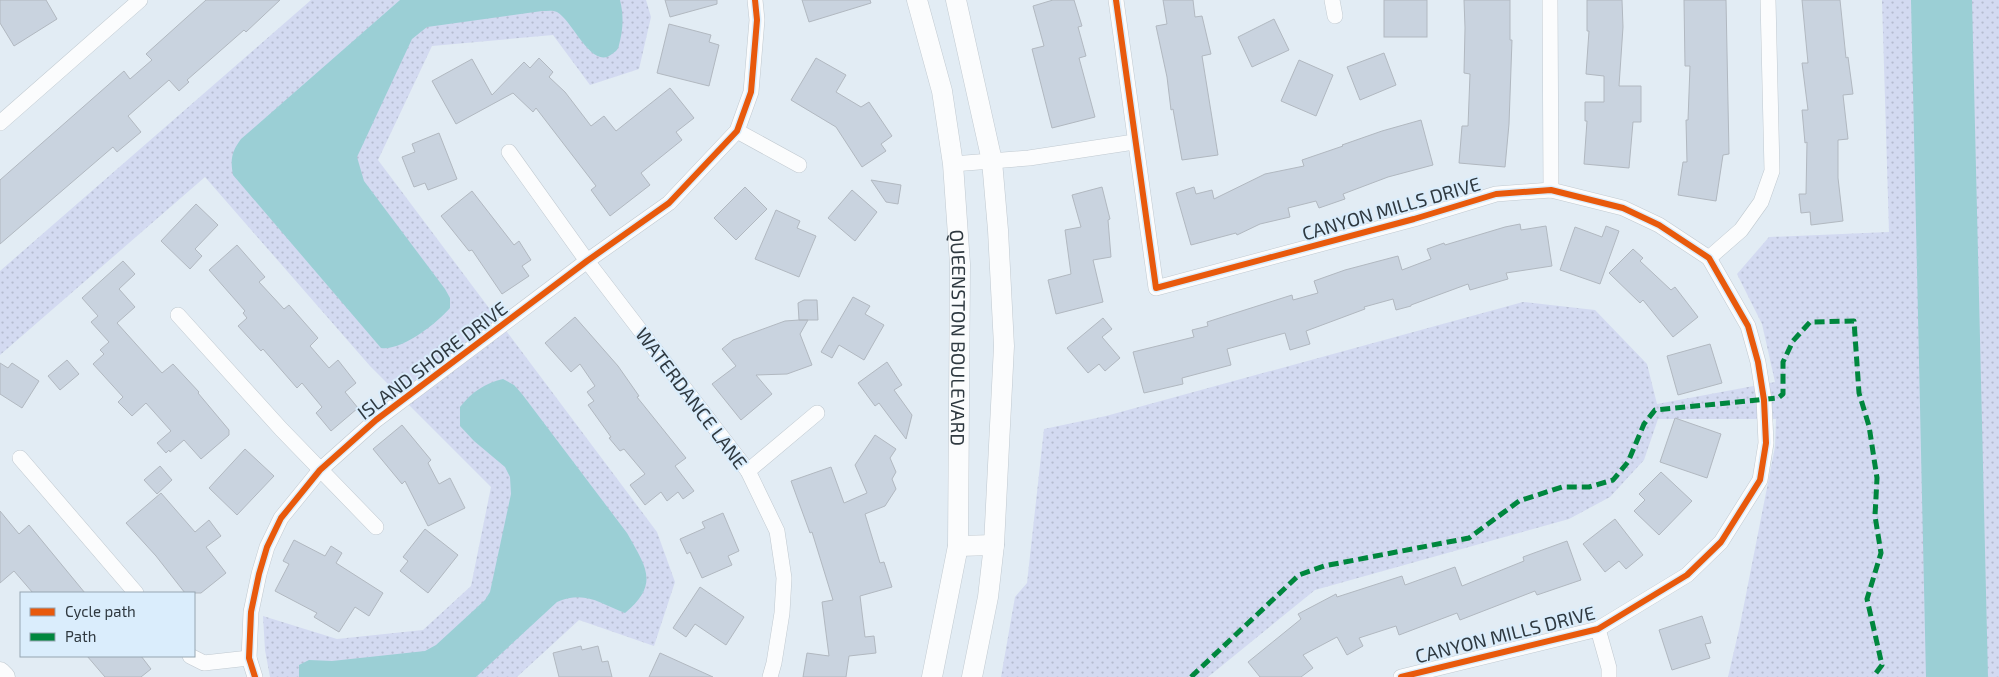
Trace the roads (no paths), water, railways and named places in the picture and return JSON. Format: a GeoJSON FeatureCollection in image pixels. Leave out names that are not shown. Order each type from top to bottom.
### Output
{"type":"FeatureCollection","features":[{"type":"Feature","properties":{"kind":"main road","name":"QUEENSTON BOULEVARD"},"geometry":{"type":"LineString","coordinates":[[917,0],[942,91],[953,164],[960,264],[958,546],[932,677]]}},
{"type":"Feature","properties":{"kind":"main road","name":"QUEENSTON BOULEVARD"},"geometry":{"type":"LineString","coordinates":[[956,0],[992,161],[998,230],[1004,346],[994,545],[988,597],[972,677]]}},
{"type":"Feature","properties":{"kind":"main road"},"geometry":{"type":"LineString","coordinates":[[958,546],[994,545]]}},
{"type":"Feature","properties":{"kind":"main road"},"geometry":{"type":"LineString","coordinates":[[0,672],[5,677]]}},
{"type":"Feature","properties":{"kind":"street"},"geometry":{"type":"LineString","coordinates":[[1,119],[140,0]]}},
{"type":"Feature","properties":{"kind":"street"},"geometry":{"type":"LineString","coordinates":[[755,0],[757,20],[751,92],[737,132],[800,165]]}},
{"type":"Feature","properties":{"kind":"street"},"geometry":{"type":"LineString","coordinates":[[953,164],[1029,158],[1134,142],[1116,0]]}},
{"type":"Feature","properties":{"kind":"street"},"geometry":{"type":"LineString","coordinates":[[1332,0],[1335,16]]}},
{"type":"Feature","properties":{"kind":"street"},"geometry":{"type":"LineString","coordinates":[[1550,0],[1551,190]]}},
{"type":"Feature","properties":{"kind":"street"},"geometry":{"type":"LineString","coordinates":[[1709,258],[1741,230],[1761,202],[1772,171],[1768,0]]}},
{"type":"Feature","properties":{"kind":"street","name":"ISLAND SHORE DRIVE"},"geometry":{"type":"LineString","coordinates":[[249,658],[251,612],[267,547],[281,518],[320,470],[376,420],[587,261],[669,203],[737,132]]}},
{"type":"Feature","properties":{"kind":"street","name":"CANYON MILLS DRIVE"},"geometry":{"type":"LineString","coordinates":[[1134,142],[1156,288],[1414,219],[1496,194],[1551,190],[1623,208],[1659,225],[1709,258],[1748,326],[1758,362],[1764,400],[1766,443],[1760,480],[1721,542],[1687,576],[1598,630],[1401,677]]}},
{"type":"Feature","properties":{"kind":"street","name":"WATERDANCE LANE"},"geometry":{"type":"LineString","coordinates":[[509,152],[587,261],[748,471],[777,531],[784,578],[782,613],[770,677]]}},
{"type":"Feature","properties":{"kind":"street"},"geometry":{"type":"LineString","coordinates":[[178,315],[320,470],[376,527]]}},
{"type":"Feature","properties":{"kind":"street"},"geometry":{"type":"LineString","coordinates":[[748,471],[816,413]]}},
{"type":"Feature","properties":{"kind":"street"},"geometry":{"type":"LineString","coordinates":[[20,458],[135,592]]}},
{"type":"Feature","properties":{"kind":"street"},"geometry":{"type":"LineString","coordinates":[[1598,630],[1609,668],[1609,677]]}},
{"type":"Feature","properties":{"kind":"street"},"geometry":{"type":"LineString","coordinates":[[192,657],[204,662],[249,658],[255,677]]}}]}
